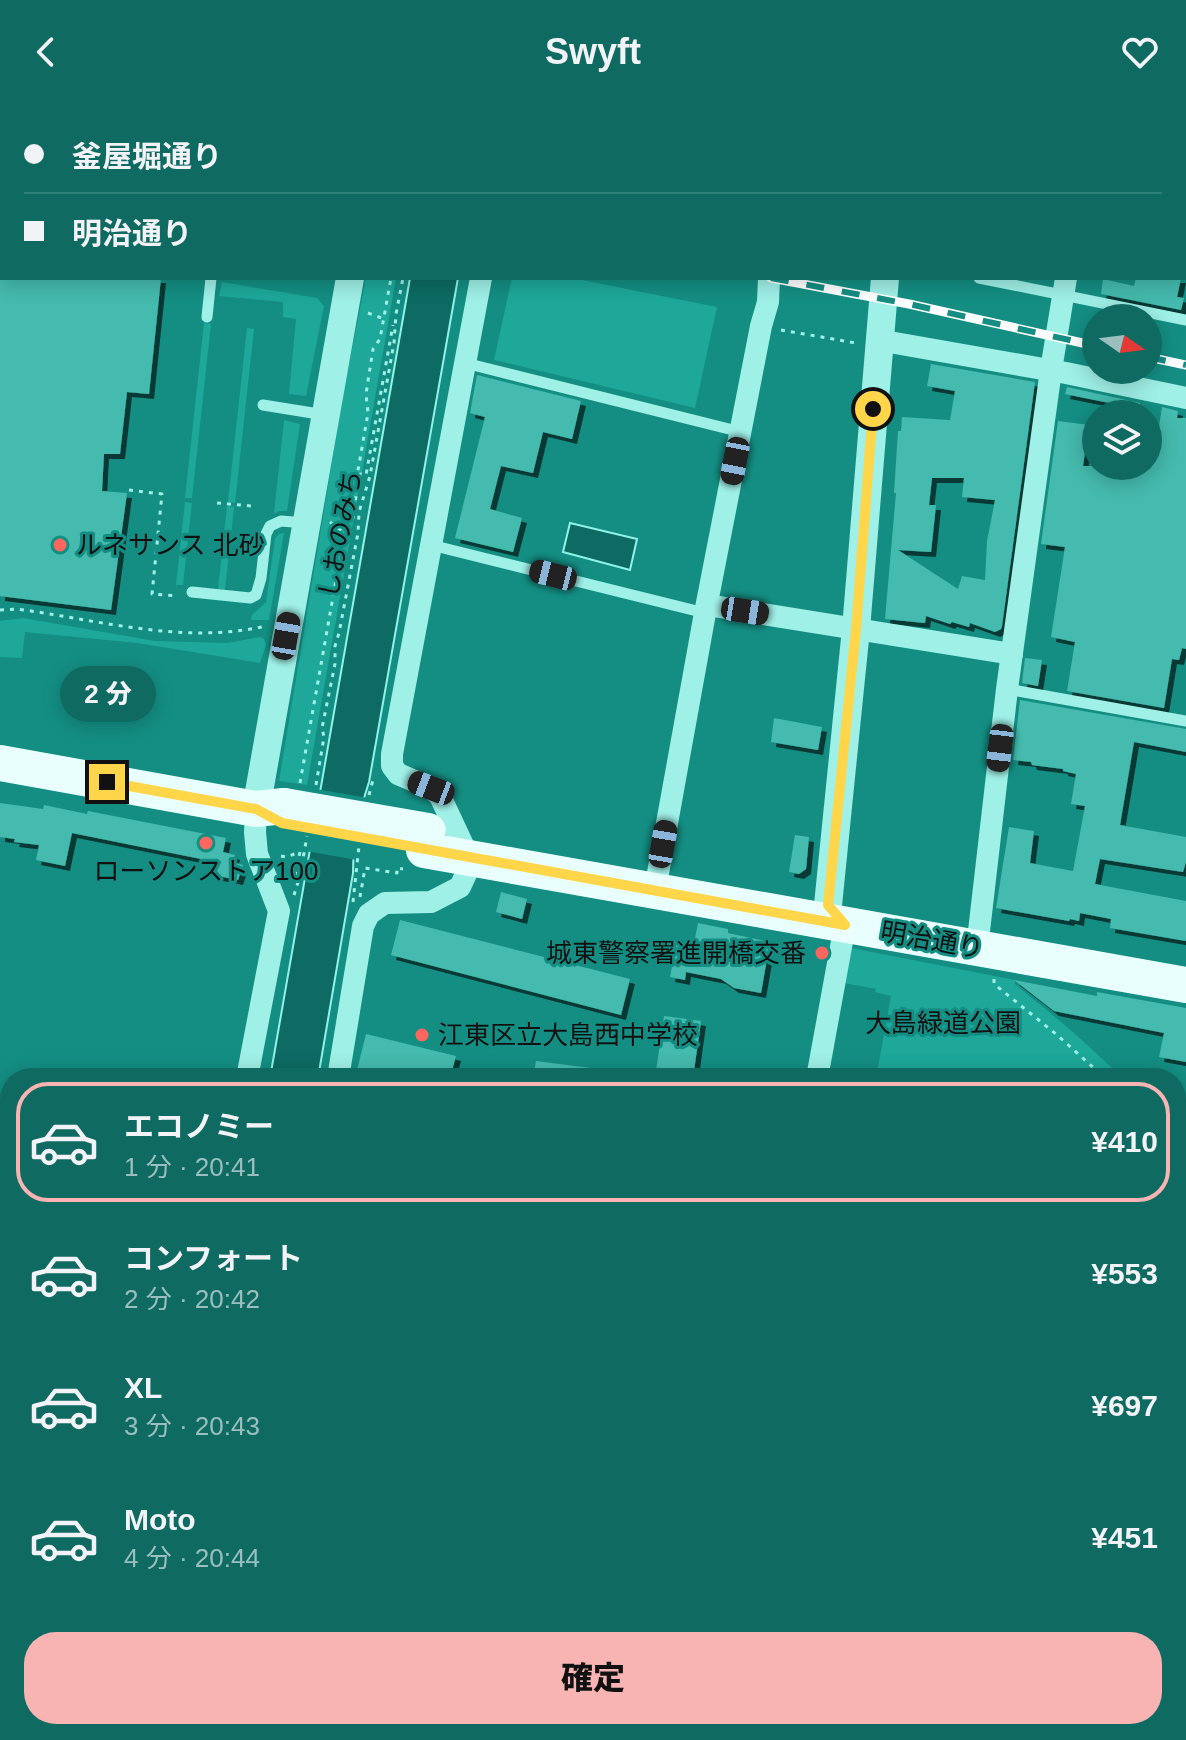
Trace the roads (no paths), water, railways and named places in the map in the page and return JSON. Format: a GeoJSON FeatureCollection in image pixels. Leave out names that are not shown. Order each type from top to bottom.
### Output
{"type":"FeatureCollection","features":[{"type":"Feature","properties":{"kind":"main road","name":"明治通り"},"geometry":{"type":"LineString","coordinates":[[0,763],[837,915],[1186,985]]}},
{"type":"Feature","properties":{"kind":"main road","name":"明治通り"},"geometry":{"type":"LineString","coordinates":[[445,844],[658,873],[837,915],[979,931],[1186,967]]}},
{"type":"Feature","properties":{"kind":"street"},"geometry":{"type":"LineString","coordinates":[[249,1068],[279,911],[257,854],[255,832],[290,815],[318,523],[325,415],[350,280]]}},
{"type":"Feature","properties":{"kind":"street"},"geometry":{"type":"LineString","coordinates":[[340,1068],[363,926],[369,914],[385,903],[431,902],[460,887],[466,874],[445,844],[446,806],[440,796],[431,788],[398,774],[392,766],[392,754],[481,280]]}},
{"type":"Feature","properties":{"kind":"street"},"geometry":{"type":"LineString","coordinates":[[658,873],[706,609],[768,302],[769,280]]}},
{"type":"Feature","properties":{"kind":"street"},"geometry":{"type":"LineString","coordinates":[[818,1068],[837,915],[856,629],[885,280]]}},
{"type":"Feature","properties":{"kind":"street"},"geometry":{"type":"LineString","coordinates":[[979,931],[1007,689],[1064,287]]}},
{"type":"Feature","properties":{"kind":"street"},"geometry":{"type":"LineString","coordinates":[[878,343],[1051,370],[1186,398]]}},
{"type":"Feature","properties":{"kind":"street"},"geometry":{"type":"LineString","coordinates":[[706,609],[1012,654]]}},
{"type":"Feature","properties":{"kind":"lane"},"geometry":{"type":"LineString","coordinates":[[207,317],[211,280]]}},
{"type":"Feature","properties":{"kind":"lane"},"geometry":{"type":"LineString","coordinates":[[998,280],[1064,287],[1186,320]]}},
{"type":"Feature","properties":{"kind":"lane"},"geometry":{"type":"LineString","coordinates":[[465,363],[741,432]]}},
{"type":"Feature","properties":{"kind":"lane"},"geometry":{"type":"LineString","coordinates":[[263,405],[325,415]]}},
{"type":"Feature","properties":{"kind":"lane"},"geometry":{"type":"LineString","coordinates":[[192,592],[250,598],[256,595],[270,526],[281,521],[318,523]]}},
{"type":"Feature","properties":{"kind":"lane"},"geometry":{"type":"LineString","coordinates":[[431,545],[706,609]]}},
{"type":"Feature","properties":{"kind":"lane"},"geometry":{"type":"LineString","coordinates":[[1007,689],[1186,721]]}},
{"type":"Feature","properties":{"kind":"water"},"geometry":{"type":"Polygon","coordinates":[[[410,280],[458,280],[369,782],[358,826],[353,873],[320,1068],[272,1068],[410,280]]]}},
{"type":"Feature","properties":{"kind":"water"},"geometry":{"type":"Polygon","coordinates":[[[570,523],[637,539],[630,570],[563,552],[570,523]]]}},
{"type":"Feature","properties":{"kind":"railway"},"geometry":{"type":"LineString","coordinates":[[782,280],[909,304],[1082,343]]}},
{"type":"Feature","properties":{"kind":"railway"},"geometry":{"type":"LineString","coordinates":[[1162,360],[1186,365]]}},
{"type":"Feature","properties":{"kind":"place","name":"ルネサンス 北砂"},"geometry":{"type":"Point","coordinates":[60,545]}},
{"type":"Feature","properties":{"kind":"place","name":"ローソンストア100"},"geometry":{"type":"Point","coordinates":[206,843]}},
{"type":"Feature","properties":{"kind":"place","name":"城東警察署進開橋交番"},"geometry":{"type":"Point","coordinates":[822,953]}},
{"type":"Feature","properties":{"kind":"place","name":"江東区立大島西中学校"},"geometry":{"type":"Point","coordinates":[422,1035]}},
{"type":"Feature","properties":{"kind":"park label","name":"大島緑道公園"},"geometry":{"type":"Point","coordinates":[943,1023]}}]}
